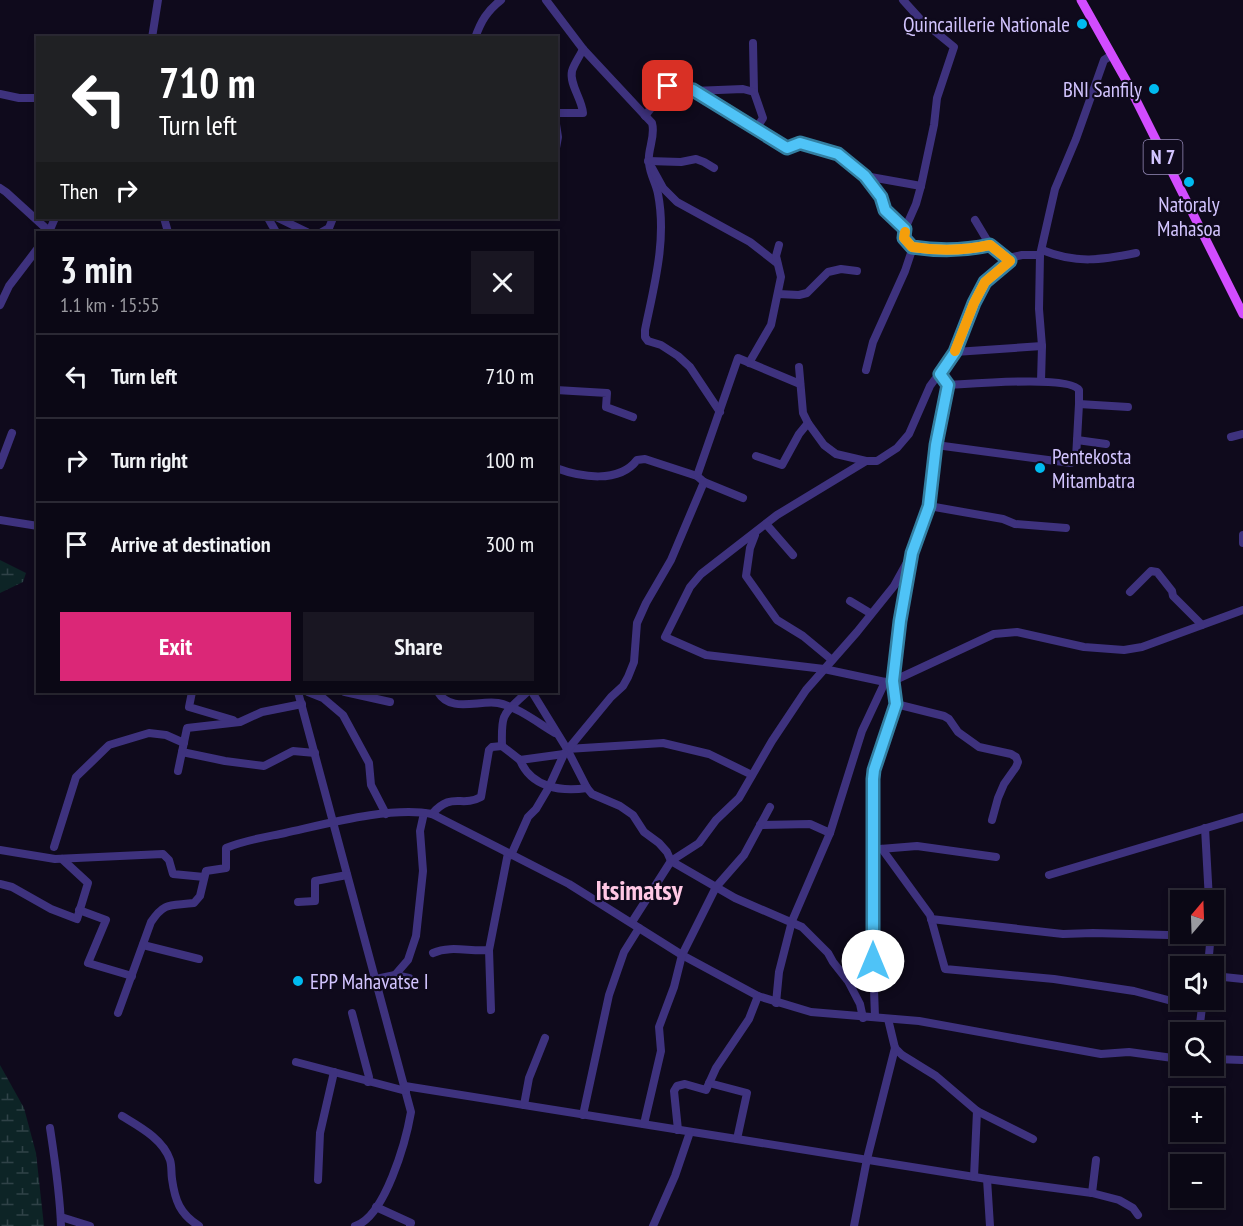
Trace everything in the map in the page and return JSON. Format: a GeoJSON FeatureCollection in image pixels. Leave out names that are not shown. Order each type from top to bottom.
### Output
{"type":"FeatureCollection","features":[{"type":"Feature","properties":{"kind":"main road","name":"N 7"},"geometry":{"type":"LineString","coordinates":[[1081,0],[1112,55],[1243,314]]}},
{"type":"Feature","properties":{"kind":"street"},"geometry":{"type":"LineString","coordinates":[[152,36],[158,0]]}},
{"type":"Feature","properties":{"kind":"street"},"geometry":{"type":"LineString","coordinates":[[476,36],[480,22],[489,9],[501,0]]}},
{"type":"Feature","properties":{"kind":"street"},"geometry":{"type":"LineString","coordinates":[[546,0],[583,49],[652,123],[654,131],[648,161],[651,178],[658,192],[661,248],[645,337],[648,341],[661,345],[678,356],[690,368],[720,412]]}},
{"type":"Feature","properties":{"kind":"street"},"geometry":{"type":"LineString","coordinates":[[903,0],[921,20],[954,47],[937,98],[921,186],[905,229],[904,238],[912,247],[938,251],[963,250],[990,245]]}},
{"type":"Feature","properties":{"kind":"street"},"geometry":{"type":"LineString","coordinates":[[753,43],[754,92],[763,118],[756,129]]}},
{"type":"Feature","properties":{"kind":"street"},"geometry":{"type":"LineString","coordinates":[[558,113],[583,112],[572,72],[583,49]]}},
{"type":"Feature","properties":{"kind":"street"},"geometry":{"type":"LineString","coordinates":[[1041,381],[1042,346],[1039,309],[1041,253],[1055,189],[1076,140],[1104,60],[1112,55]]}},
{"type":"Feature","properties":{"kind":"street"},"geometry":{"type":"LineString","coordinates":[[645,116],[668,86],[693,90],[743,89],[754,92]]}},
{"type":"Feature","properties":{"kind":"street"},"geometry":{"type":"LineString","coordinates":[[693,90],[787,148],[800,143],[838,154],[865,176],[881,197],[885,210],[905,229]]}},
{"type":"Feature","properties":{"kind":"street"},"geometry":{"type":"LineString","coordinates":[[0,94],[19,98],[36,98]]}},
{"type":"Feature","properties":{"kind":"street"},"geometry":{"type":"LineString","coordinates":[[648,161],[681,162],[696,159],[714,168]]}},
{"type":"Feature","properties":{"kind":"street"},"geometry":{"type":"LineString","coordinates":[[648,161],[663,188],[677,202],[750,242],[777,263]]}},
{"type":"Feature","properties":{"kind":"street"},"geometry":{"type":"LineString","coordinates":[[865,176],[921,186]]}},
{"type":"Feature","properties":{"kind":"street"},"geometry":{"type":"LineString","coordinates":[[0,188],[48,231]]}},
{"type":"Feature","properties":{"kind":"street"},"geometry":{"type":"LineString","coordinates":[[276,219],[305,231]]}},
{"type":"Feature","properties":{"kind":"street"},"geometry":{"type":"LineString","coordinates":[[324,231],[329,228],[333,219]]}},
{"type":"Feature","properties":{"kind":"street"},"geometry":{"type":"LineString","coordinates":[[975,220],[990,245],[1010,261]]}},
{"type":"Feature","properties":{"kind":"street"},"geometry":{"type":"LineString","coordinates":[[749,363],[768,331],[778,294],[781,277],[777,263],[778,245]]}},
{"type":"Feature","properties":{"kind":"street"},"geometry":{"type":"LineString","coordinates":[[866,370],[873,342],[905,271],[912,247]]}},
{"type":"Feature","properties":{"kind":"street"},"geometry":{"type":"LineString","coordinates":[[0,306],[9,286],[36,251]]}},
{"type":"Feature","properties":{"kind":"street"},"geometry":{"type":"LineString","coordinates":[[799,367],[803,413],[825,445],[836,454],[866,461],[877,461],[897,448],[909,434],[930,386],[955,352],[974,303],[985,282],[1013,257],[1041,253],[1062,258],[1099,260],[1136,253]]}},
{"type":"Feature","properties":{"kind":"street"},"geometry":{"type":"LineString","coordinates":[[778,294],[807,293],[828,272],[841,269],[857,272]]}},
{"type":"Feature","properties":{"kind":"street"},"geometry":{"type":"LineString","coordinates":[[955,352],[1042,346]]}},
{"type":"Feature","properties":{"kind":"street"},"geometry":{"type":"LineString","coordinates":[[491,1010],[489,950],[510,854],[528,818],[549,787],[565,751],[610,697],[623,686],[628,677],[634,662],[637,623],[671,560],[700,479],[738,358],[800,384]]}},
{"type":"Feature","properties":{"kind":"street"},"geometry":{"type":"LineString","coordinates":[[583,1115],[609,995],[636,925],[671,861],[699,843],[717,820],[739,798],[806,690],[894,586],[912,553],[929,506],[936,445],[948,385],[940,374]]}},
{"type":"Feature","properties":{"kind":"street"},"geometry":{"type":"LineString","coordinates":[[936,445],[1071,463],[1076,458],[1079,404],[1077,386],[1041,381],[948,385]]}},
{"type":"Feature","properties":{"kind":"street"},"geometry":{"type":"LineString","coordinates":[[558,390],[607,393],[606,407],[633,417]]}},
{"type":"Feature","properties":{"kind":"street"},"geometry":{"type":"LineString","coordinates":[[1079,404],[1128,407]]}},
{"type":"Feature","properties":{"kind":"street"},"geometry":{"type":"LineString","coordinates":[[756,456],[782,465],[799,434],[808,423]]}},
{"type":"Feature","properties":{"kind":"street"},"geometry":{"type":"LineString","coordinates":[[0,465],[12,434]]}},
{"type":"Feature","properties":{"kind":"street"},"geometry":{"type":"LineString","coordinates":[[1231,436],[1243,434]]}},
{"type":"Feature","properties":{"kind":"street"},"geometry":{"type":"LineString","coordinates":[[1077,440],[1106,444]]}},
{"type":"Feature","properties":{"kind":"street"},"geometry":{"type":"LineString","coordinates":[[558,469],[578,476],[599,476],[620,472],[637,460],[645,459],[743,498]]}},
{"type":"Feature","properties":{"kind":"street"},"geometry":{"type":"LineString","coordinates":[[866,461],[819,488],[766,524],[694,580],[665,637],[706,655],[824,669],[889,682],[993,634],[1017,632],[1084,647],[1124,650],[1142,648],[1243,610]]}},
{"type":"Feature","properties":{"kind":"street"},"geometry":{"type":"LineString","coordinates":[[929,506],[1003,519],[1015,524],[1066,528]]}},
{"type":"Feature","properties":{"kind":"street"},"geometry":{"type":"LineString","coordinates":[[0,520],[36,526]]}},
{"type":"Feature","properties":{"kind":"street"},"geometry":{"type":"LineString","coordinates":[[766,524],[793,555]]}},
{"type":"Feature","properties":{"kind":"street"},"geometry":{"type":"LineString","coordinates":[[755,533],[750,548],[747,576],[777,620],[803,636],[832,660]]}},
{"type":"Feature","properties":{"kind":"street"},"geometry":{"type":"LineString","coordinates":[[1243,535],[1243,543]]}},
{"type":"Feature","properties":{"kind":"street"},"geometry":{"type":"LineString","coordinates":[[776,1003],[779,972],[792,921],[830,833],[862,731],[889,682],[912,553]]}},
{"type":"Feature","properties":{"kind":"street"},"geometry":{"type":"LineString","coordinates":[[1130,592],[1151,571],[1157,572],[1172,591],[1173,596],[1202,625]]}},
{"type":"Feature","properties":{"kind":"street"},"geometry":{"type":"LineString","coordinates":[[850,601],[870,613]]}},
{"type":"Feature","properties":{"kind":"street"},"geometry":{"type":"LineString","coordinates":[[874,1017],[872,848],[874,770],[896,704],[889,682]]}},
{"type":"Feature","properties":{"kind":"street"},"geometry":{"type":"LineString","coordinates":[[192,693],[189,707],[240,722]]}},
{"type":"Feature","properties":{"kind":"street"},"geometry":{"type":"LineString","coordinates":[[300,693],[411,1112],[393,1175],[369,1219],[355,1226]]}},
{"type":"Feature","properties":{"kind":"street"},"geometry":{"type":"LineString","coordinates":[[310,693],[323,698],[343,715],[369,763],[371,784],[386,814]]}},
{"type":"Feature","properties":{"kind":"street"},"geometry":{"type":"LineString","coordinates":[[350,693],[390,702]]}},
{"type":"Feature","properties":{"kind":"street"},"geometry":{"type":"LineString","coordinates":[[439,693],[446,702],[452,704],[482,702],[499,703],[511,707],[558,735]]}},
{"type":"Feature","properties":{"kind":"street"},"geometry":{"type":"LineString","coordinates":[[502,746],[503,716],[526,693]]}},
{"type":"Feature","properties":{"kind":"street"},"geometry":{"type":"LineString","coordinates":[[533,693],[592,794],[620,806],[633,815],[644,832],[667,852],[671,861],[735,898],[802,927],[828,953],[848,981],[860,1004],[863,1018]]}},
{"type":"Feature","properties":{"kind":"street"},"geometry":{"type":"LineString","coordinates":[[178,771],[187,728],[190,726],[240,722],[262,712],[302,704]]}},
{"type":"Feature","properties":{"kind":"street"},"geometry":{"type":"LineString","coordinates":[[896,704],[944,716],[958,732],[979,747],[1016,757],[1018,762],[1004,784],[992,820]]}},
{"type":"Feature","properties":{"kind":"street"},"geometry":{"type":"LineString","coordinates":[[54,847],[76,777],[109,745],[149,733],[166,735],[184,743]]}},
{"type":"Feature","properties":{"kind":"street"},"geometry":{"type":"LineString","coordinates":[[520,760],[565,751],[663,743],[710,754],[752,775]]}},
{"type":"Feature","properties":{"kind":"street"},"geometry":{"type":"LineString","coordinates":[[395,975],[408,960],[416,936],[423,871],[420,831],[428,813],[440,804],[476,800],[481,797],[489,750],[492,747],[502,746],[520,760],[524,770],[531,778],[549,787],[570,791],[587,788]]}},
{"type":"Feature","properties":{"kind":"street"},"geometry":{"type":"LineString","coordinates":[[182,752],[264,766],[292,751],[315,753]]}},
{"type":"Feature","properties":{"kind":"street"},"geometry":{"type":"LineString","coordinates":[[644,1125],[661,1051],[659,1027],[674,987],[682,955],[716,887],[744,855],[770,807]]}},
{"type":"Feature","properties":{"kind":"street"},"geometry":{"type":"LineString","coordinates":[[118,1013],[152,922],[159,910],[163,907],[194,903],[200,896],[206,870],[226,868],[226,848],[333,822],[386,814],[428,813],[569,884],[682,955],[758,996],[776,1003],[811,1012],[919,1022],[1101,1054],[1129,1052],[1170,1058]]}},
{"type":"Feature","properties":{"kind":"street"},"geometry":{"type":"LineString","coordinates":[[1050,875],[1243,817]]}},
{"type":"Feature","properties":{"kind":"street"},"geometry":{"type":"LineString","coordinates":[[760,825],[800,822],[830,833]]}},
{"type":"Feature","properties":{"kind":"street"},"geometry":{"type":"LineString","coordinates":[[1205,828],[1208,890]]}},
{"type":"Feature","properties":{"kind":"street"},"geometry":{"type":"LineString","coordinates":[[872,848],[917,846],[996,856]]}},
{"type":"Feature","properties":{"kind":"street"},"geometry":{"type":"LineString","coordinates":[[882,849],[931,919],[945,969],[1054,979],[1123,989],[1170,1001]]}},
{"type":"Feature","properties":{"kind":"street"},"geometry":{"type":"LineString","coordinates":[[0,850],[62,859],[100,855],[163,854],[170,861],[172,874],[204,877]]}},
{"type":"Feature","properties":{"kind":"street"},"geometry":{"type":"LineString","coordinates":[[0,884],[77,919],[88,883],[62,859]]}},
{"type":"Feature","properties":{"kind":"street"},"geometry":{"type":"LineString","coordinates":[[298,902],[315,901],[315,881],[347,874]]}},
{"type":"Feature","properties":{"kind":"street"},"geometry":{"type":"LineString","coordinates":[[79,910],[106,920],[88,963],[132,976]]}},
{"type":"Feature","properties":{"kind":"street"},"geometry":{"type":"LineString","coordinates":[[931,919],[1063,934],[1170,935]]}},
{"type":"Feature","properties":{"kind":"street"},"geometry":{"type":"LineString","coordinates":[[143,945],[199,960]]}},
{"type":"Feature","properties":{"kind":"street"},"geometry":{"type":"LineString","coordinates":[[433,953],[447,948],[489,950]]}},
{"type":"Feature","properties":{"kind":"street"},"geometry":{"type":"LineString","coordinates":[[376,979],[395,975],[409,978]]}},
{"type":"Feature","properties":{"kind":"street"},"geometry":{"type":"LineString","coordinates":[[1224,977],[1243,979]]}},
{"type":"Feature","properties":{"kind":"street"},"geometry":{"type":"LineString","coordinates":[[678,1130],[674,1091],[677,1086],[685,1084],[706,1090],[716,1068],[749,1018],[758,996]]}},
{"type":"Feature","properties":{"kind":"street"},"geometry":{"type":"LineString","coordinates":[[352,1013],[369,1077],[368,1082]]}},
{"type":"Feature","properties":{"kind":"street"},"geometry":{"type":"LineString","coordinates":[[854,1226],[867,1159],[895,1048],[888,1019]]}},
{"type":"Feature","properties":{"kind":"street"},"geometry":{"type":"LineString","coordinates":[[524,1105],[529,1078],[545,1038]]}},
{"type":"Feature","properties":{"kind":"street"},"geometry":{"type":"LineString","coordinates":[[895,1048],[921,1068],[936,1076],[977,1111],[1033,1139]]}},
{"type":"Feature","properties":{"kind":"street"},"geometry":{"type":"LineString","coordinates":[[1224,1059],[1243,1060]]}},
{"type":"Feature","properties":{"kind":"street"},"geometry":{"type":"LineString","coordinates":[[296,1062],[368,1082],[406,1089],[524,1105],[987,1179],[1092,1193],[1119,1200],[1138,1215]]}},
{"type":"Feature","properties":{"kind":"street"},"geometry":{"type":"LineString","coordinates":[[318,1180],[320,1133],[334,1072]]}},
{"type":"Feature","properties":{"kind":"street"},"geometry":{"type":"LineString","coordinates":[[709,1083],[747,1092],[737,1139]]}},
{"type":"Feature","properties":{"kind":"street"},"geometry":{"type":"LineString","coordinates":[[974,1177],[977,1111]]}},
{"type":"Feature","properties":{"kind":"street"},"geometry":{"type":"LineString","coordinates":[[122,1116],[145,1130],[161,1144],[170,1161],[171,1178],[178,1203],[185,1217],[199,1226]]}},
{"type":"Feature","properties":{"kind":"street"},"geometry":{"type":"LineString","coordinates":[[50,1128],[55,1172],[59,1181],[61,1226]]}},
{"type":"Feature","properties":{"kind":"street"},"geometry":{"type":"LineString","coordinates":[[653,1226],[675,1176],[690,1132]]}},
{"type":"Feature","properties":{"kind":"street"},"geometry":{"type":"LineString","coordinates":[[1092,1193],[1096,1160]]}},
{"type":"Feature","properties":{"kind":"street"},"geometry":{"type":"LineString","coordinates":[[987,1179],[990,1226]]}},
{"type":"Feature","properties":{"kind":"street"},"geometry":{"type":"LineString","coordinates":[[376,1207],[411,1223],[411,1226]]}},
{"type":"Feature","properties":{"kind":"street"},"geometry":{"type":"LineString","coordinates":[[61,1216],[90,1226]]}},
{"type":"Feature","properties":{"kind":"green space"},"geometry":{"type":"Polygon","coordinates":[[[0,560],[26,573],[23,582],[0,593],[0,560]]]}},
{"type":"Feature","properties":{"kind":"green space"},"geometry":{"type":"Polygon","coordinates":[[[0,1065],[24,1108],[36,1153],[44,1226],[0,1226],[0,1065]]]}},
{"type":"Feature","properties":{"kind":"slow traffic"},"geometry":{"type":"LineString","coordinates":[[905,232],[904,238],[912,247],[938,251],[972,249],[990,245],[1010,261],[985,282],[955,351]]}},
{"type":"Feature","properties":{"kind":"place","name":"Quincaillerie Nationale"},"geometry":{"type":"Point","coordinates":[1082,24]}},
{"type":"Feature","properties":{"kind":"place","name":"BNI Sanfily"},"geometry":{"type":"Point","coordinates":[1154,89]}},
{"type":"Feature","properties":{"kind":"place","name":"Natoraly Mahasoa"},"geometry":{"type":"Point","coordinates":[1189,182]}},
{"type":"Feature","properties":{"kind":"place","name":"Pentekosta Mitambatra"},"geometry":{"type":"Point","coordinates":[1040,468]}},
{"type":"Feature","properties":{"kind":"place","name":"EPP Mahavatse I"},"geometry":{"type":"Point","coordinates":[298,981]}},
{"type":"Feature","properties":{"kind":"district","name":"Itsimatsy"},"geometry":{"type":"Point","coordinates":[639,890]}},
{"type":"Feature","properties":{"kind":"route"},"geometry":{"type":"LineString","coordinates":[[668,86],[693,90],[787,148],[800,143],[838,154],[865,176],[881,197],[885,210],[905,229],[904,238],[912,247],[938,251],[972,249],[990,245],[1010,261],[985,282],[974,303],[955,352],[940,374],[948,385],[936,445],[929,506],[912,553],[900,621],[893,681],[896,704],[874,770],[873,961]]}}]}
